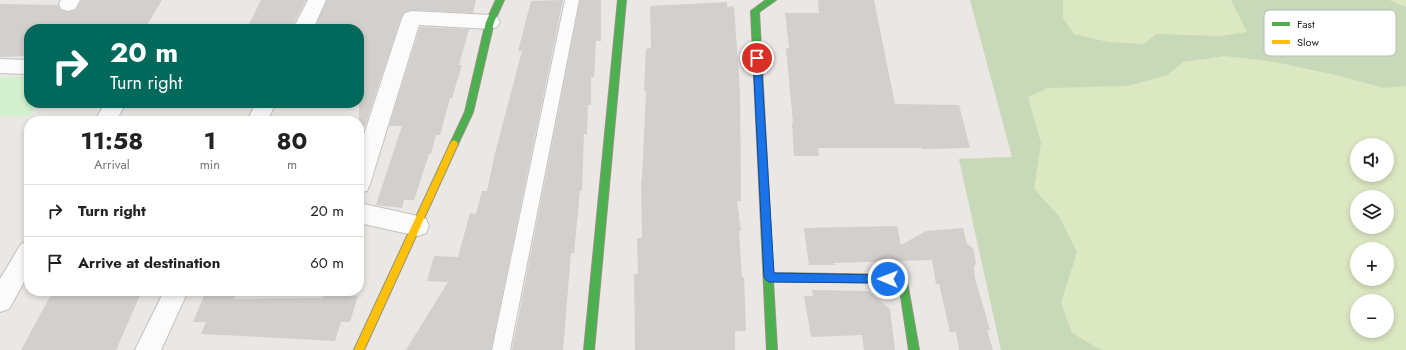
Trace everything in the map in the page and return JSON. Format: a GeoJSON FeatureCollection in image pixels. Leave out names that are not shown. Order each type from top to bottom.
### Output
{"type":"FeatureCollection","features":[{"type":"Feature","properties":{"kind":"street"},"geometry":{"type":"LineString","coordinates":[[305,24],[317,0]]}},
{"type":"Feature","properties":{"kind":"street"},"geometry":{"type":"LineString","coordinates":[[359,350],[470,112],[490,22],[500,0]]}},
{"type":"Feature","properties":{"kind":"street"},"geometry":{"type":"LineString","coordinates":[[589,350],[622,0]]}},
{"type":"Feature","properties":{"kind":"street"},"geometry":{"type":"LineString","coordinates":[[772,0],[755,11],[772,350]]}},
{"type":"Feature","properties":{"kind":"street"},"geometry":{"type":"LineString","coordinates":[[364,168],[412,18],[490,22]]}},
{"type":"Feature","properties":{"kind":"street"},"geometry":{"type":"LineString","coordinates":[[0,66],[24,67]]}},
{"type":"Feature","properties":{"kind":"street"},"geometry":{"type":"LineString","coordinates":[[364,214],[418,226]]}},
{"type":"Feature","properties":{"kind":"street"},"geometry":{"type":"LineString","coordinates":[[0,301],[24,260]]}},
{"type":"Feature","properties":{"kind":"street"},"geometry":{"type":"LineString","coordinates":[[769,277],[903,279],[914,350]]}},
{"type":"Feature","properties":{"kind":"street"},"geometry":{"type":"LineString","coordinates":[[148,350],[174,296]]}},
{"type":"Feature","properties":{"kind":"lane"},"geometry":{"type":"LineString","coordinates":[[501,350],[572,0]]}},
{"type":"Feature","properties":{"kind":"green space"},"geometry":{"type":"Polygon","coordinates":[[[970,0],[1406,0],[1406,350],[1001,350],[959,159],[1012,157],[970,0]]]}},
{"type":"Feature","properties":{"kind":"green space"},"geometry":{"type":"Polygon","coordinates":[[[970,0],[1063,0],[1063,18],[1074,34],[1108,42],[1143,44],[1157,34],[1220,36],[1247,32],[1231,0],[1389,0],[1406,7],[1406,86],[1384,88],[1340,76],[1275,62],[1225,56],[1183,62],[1167,75],[1128,86],[1048,88],[1028,97],[1041,143],[1034,189],[1059,216],[1077,252],[1061,303],[1072,333],[1101,350],[1001,350],[959,159],[1012,157],[970,0]]]}},
{"type":"Feature","properties":{"kind":"green space"},"geometry":{"type":"Polygon","coordinates":[[[0,77],[24,77],[24,108],[35,108],[30,116],[0,116],[0,77]]]}},
{"type":"Feature","properties":{"kind":"building"},"geometry":{"type":"Polygon","coordinates":[[[81,0],[162,0],[148,24],[24,24],[24,56],[0,57],[0,4],[58,5],[61,10],[68,12],[76,10],[81,0]]]}},
{"type":"Feature","properties":{"kind":"building"},"geometry":{"type":"Polygon","coordinates":[[[261,0],[306,0],[294,24],[249,24],[261,0]]]}},
{"type":"Feature","properties":{"kind":"building"},"geometry":{"type":"Polygon","coordinates":[[[327,0],[476,0],[473,13],[412,10],[404,12],[365,126],[364,116],[359,116],[359,108],[364,108],[364,24],[316,24],[327,0]]]}},
{"type":"Feature","properties":{"kind":"building"},"geometry":{"type":"Polygon","coordinates":[[[563,0],[491,350],[406,350],[448,282],[427,281],[434,256],[458,257],[470,213],[476,214],[482,191],[487,191],[495,153],[522,51],[518,51],[531,1],[563,0]]]}},
{"type":"Feature","properties":{"kind":"building"},"geometry":{"type":"Polygon","coordinates":[[[580,0],[601,0],[601,41],[596,41],[594,77],[591,77],[591,105],[588,105],[587,134],[584,134],[582,191],[580,191],[574,253],[571,253],[563,350],[512,350],[580,0]]]}},
{"type":"Feature","properties":{"kind":"building"},"geometry":{"type":"Polygon","coordinates":[[[818,0],[874,0],[895,104],[959,105],[970,148],[818,148],[819,156],[794,156],[793,123],[786,48],[789,48],[785,13],[819,13],[818,0]]]}},
{"type":"Feature","properties":{"kind":"building"},"geometry":{"type":"Polygon","coordinates":[[[727,2],[727,7],[734,6],[740,92],[741,201],[737,201],[741,231],[739,231],[742,277],[744,277],[746,331],[735,331],[735,350],[635,350],[634,274],[638,274],[637,238],[642,238],[641,179],[646,91],[644,91],[646,49],[651,48],[650,6],[727,2]]]}},
{"type":"Feature","properties":{"kind":"building"},"geometry":{"type":"Polygon","coordinates":[[[420,27],[469,29],[459,65],[462,65],[452,98],[450,98],[440,135],[436,135],[431,154],[429,154],[414,200],[404,200],[402,208],[376,205],[402,126],[389,126],[420,27]]]}},
{"type":"Feature","properties":{"kind":"building"},"geometry":{"type":"Polygon","coordinates":[[[897,226],[901,245],[926,231],[963,228],[967,244],[973,248],[976,263],[974,267],[975,278],[990,330],[987,330],[993,350],[959,350],[956,332],[950,332],[939,284],[936,284],[932,260],[809,265],[804,228],[897,226]]]}},
{"type":"Feature","properties":{"kind":"building"},"geometry":{"type":"Polygon","coordinates":[[[812,290],[868,291],[890,309],[895,350],[864,350],[862,335],[811,337],[804,296],[813,296],[812,290]]]}},
{"type":"Feature","properties":{"kind":"building"},"geometry":{"type":"Polygon","coordinates":[[[50,296],[140,296],[116,350],[21,350],[50,296]]]}},
{"type":"Feature","properties":{"kind":"building"},"geometry":{"type":"Polygon","coordinates":[[[204,296],[235,296],[234,299],[358,296],[350,322],[341,322],[335,341],[201,334],[206,322],[193,322],[204,296]]]}},
{"type":"Feature","properties":{"kind":"traffic: fast"},"geometry":{"type":"LineString","coordinates":[[454,144],[469,112],[490,22],[500,0]]}},
{"type":"Feature","properties":{"kind":"traffic: fast"},"geometry":{"type":"LineString","coordinates":[[589,350],[622,0]]}},
{"type":"Feature","properties":{"kind":"traffic: fast"},"geometry":{"type":"LineString","coordinates":[[772,0],[755,11],[772,350]]}},
{"type":"Feature","properties":{"kind":"traffic: fast"},"geometry":{"type":"LineString","coordinates":[[769,277],[903,279],[914,350]]}},
{"type":"Feature","properties":{"kind":"traffic: slow"},"geometry":{"type":"LineString","coordinates":[[359,350],[454,144]]}},
{"type":"Feature","properties":{"kind":"route"},"geometry":{"type":"LineString","coordinates":[[757,58],[769,277],[888,279]]}}]}
